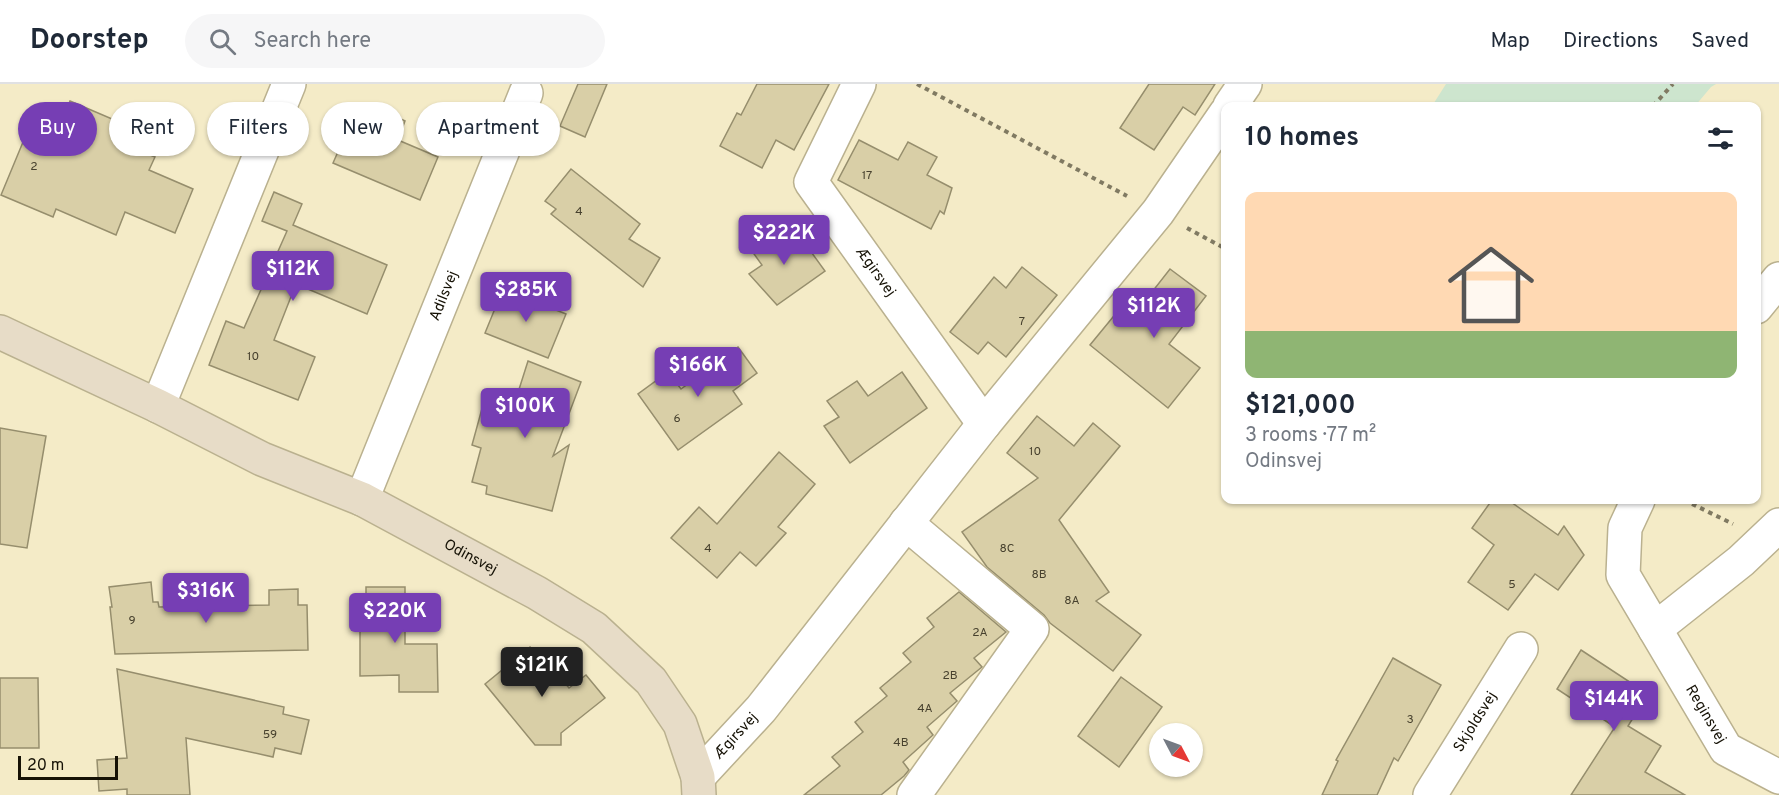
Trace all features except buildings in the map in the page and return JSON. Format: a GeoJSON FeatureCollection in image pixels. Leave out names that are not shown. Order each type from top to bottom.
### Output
{"type":"FeatureCollection","features":[{"type":"Feature","properties":{"kind":"street"},"geometry":{"type":"LineString","coordinates":[[158,406],[289,84]]}},
{"type":"Feature","properties":{"kind":"street","name":"Ægirsvej"},"geometry":{"type":"LineString","coordinates":[[859,84],[811,182],[984,424]]}},
{"type":"Feature","properties":{"kind":"street"},"geometry":{"type":"LineString","coordinates":[[1233,102],[1245,84]]}},
{"type":"Feature","properties":{"kind":"street","name":"Adilsvej"},"geometry":{"type":"LineString","coordinates":[[362,500],[526,93]]}},
{"type":"Feature","properties":{"kind":"street","name":"Ægirsvej"},"geometry":{"type":"LineString","coordinates":[[698,786],[984,424],[1158,212],[1221,120]]}},
{"type":"Feature","properties":{"kind":"street"},"geometry":{"type":"LineString","coordinates":[[1761,301],[1779,279]]}},
{"type":"Feature","properties":{"kind":"street","name":"Odinsvej"},"geometry":{"type":"LineString","coordinates":[[0,332],[158,406],[262,459],[362,500],[537,593],[594,627],[651,681],[680,724],[698,786]]}},
{"type":"Feature","properties":{"kind":"street","name":"Reginsvej"},"geometry":{"type":"LineString","coordinates":[[1636,504],[1625,528],[1623,575],[1726,749],[1779,777]]}},
{"type":"Feature","properties":{"kind":"street"},"geometry":{"type":"LineString","coordinates":[[906,523],[1032,629],[914,795]]}},
{"type":"Feature","properties":{"kind":"street"},"geometry":{"type":"LineString","coordinates":[[1655,628],[1740,561],[1779,525]]}},
{"type":"Feature","properties":{"kind":"street","name":"Skjoldsvej"},"geometry":{"type":"LineString","coordinates":[[1430,795],[1521,649]]}},
{"type":"Feature","properties":{"kind":"path"},"geometry":{"type":"LineString","coordinates":[[917,84],[1221,246]]}},
{"type":"Feature","properties":{"kind":"path"},"geometry":{"type":"LineString","coordinates":[[1657,102],[1673,84]]}},
{"type":"Feature","properties":{"kind":"green space"},"geometry":{"type":"Polygon","coordinates":[[[1446,84],[1716,84],[1698,102],[1435,102],[1446,84]]]}}]}
